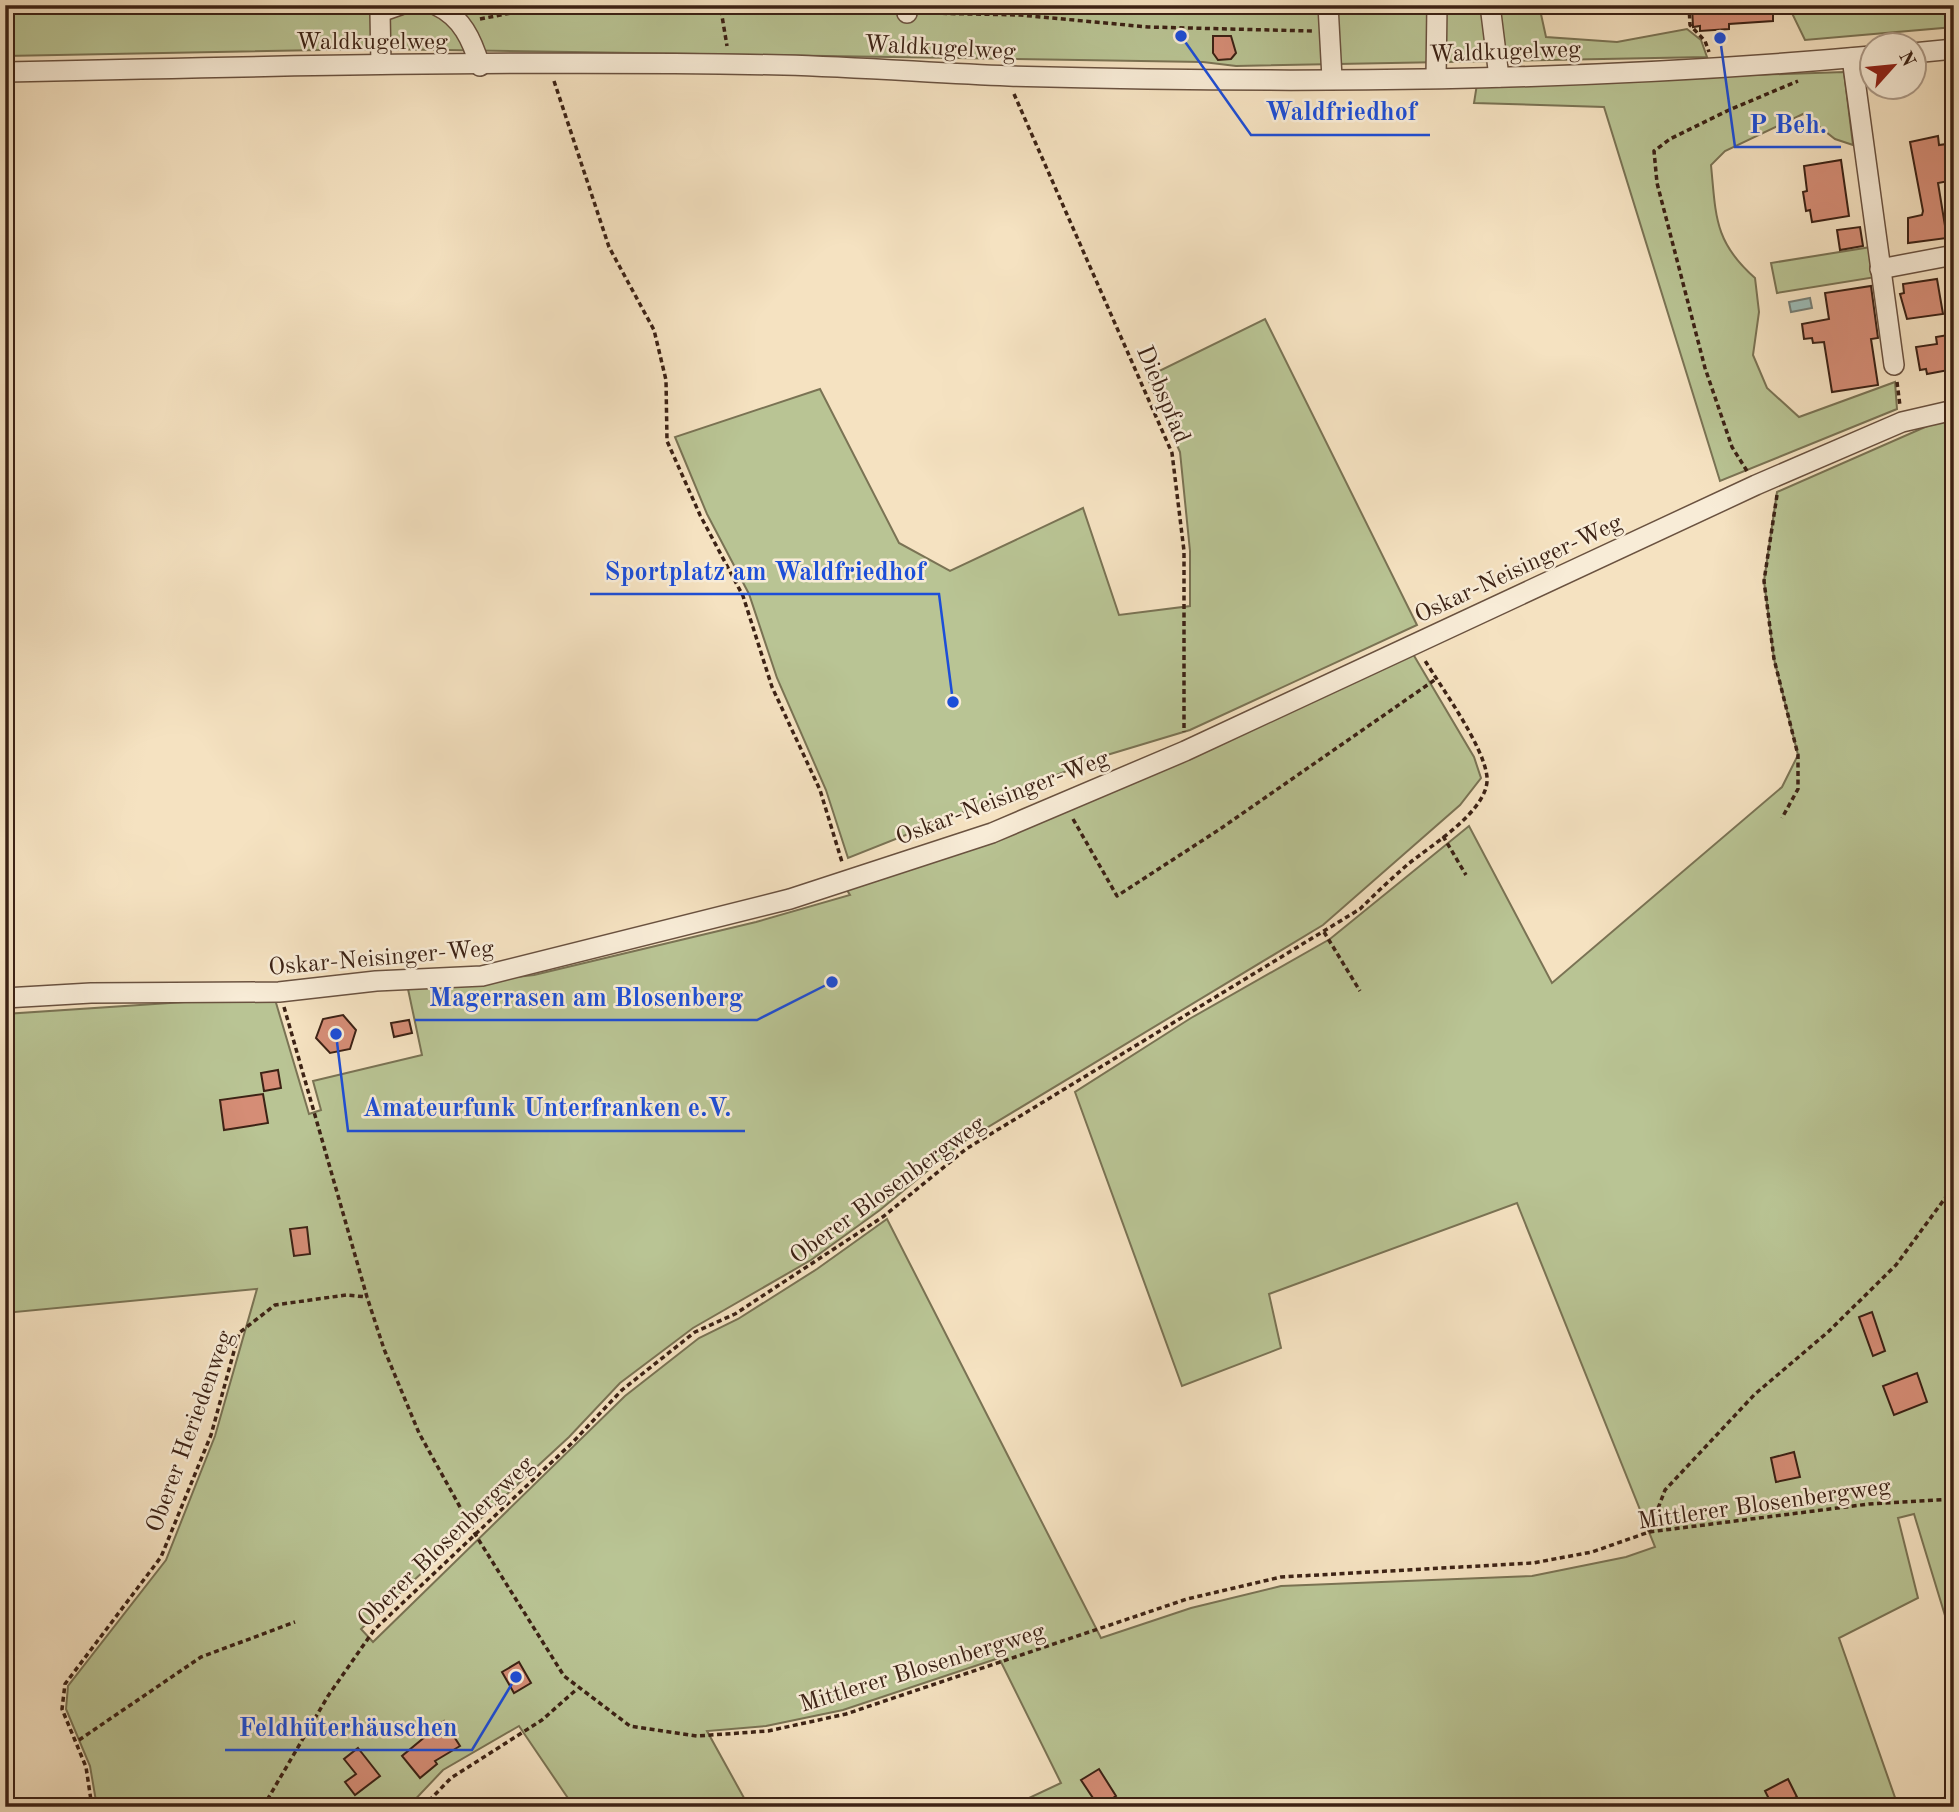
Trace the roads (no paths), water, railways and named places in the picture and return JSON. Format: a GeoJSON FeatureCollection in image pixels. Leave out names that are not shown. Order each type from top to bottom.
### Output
{"type":"FeatureCollection","features":[{"type":"Feature","properties":{"kind":"street"},"geometry":{"type":"LineString","coordinates":[[381,64],[380,12],[400,5]]}},
{"type":"Feature","properties":{"kind":"street"},"geometry":{"type":"LineString","coordinates":[[436,5],[460,23],[471,37],[480,66]]}},
{"type":"Feature","properties":{"kind":"street"},"geometry":{"type":"LineString","coordinates":[[1328,5],[1332,78]]}},
{"type":"Feature","properties":{"kind":"street"},"geometry":{"type":"LineString","coordinates":[[1436,78],[1437,5]]}},
{"type":"Feature","properties":{"kind":"street"},"geometry":{"type":"LineString","coordinates":[[1490,5],[1499,77]]}},
{"type":"Feature","properties":{"kind":"street"},"geometry":{"type":"LineString","coordinates":[[1927,52],[1954,50]]}},
{"type":"Feature","properties":{"kind":"street","name":"Waldkugelweg"},"geometry":{"type":"LineString","coordinates":[[5,72],[381,64],[730,64],[872,67],[1005,75],[1436,78],[1712,68],[1857,57]]}},
{"type":"Feature","properties":{"kind":"street"},"geometry":{"type":"LineString","coordinates":[[1866,102],[1880,270],[1894,365]]}},
{"type":"Feature","properties":{"kind":"street"},"geometry":{"type":"LineString","coordinates":[[1880,270],[1954,255]]}},
{"type":"Feature","properties":{"kind":"street","name":"Oskar-Neisinger-Weg"},"geometry":{"type":"LineString","coordinates":[[5,998],[91,993],[279,992],[376,981],[482,976],[790,899],[992,833],[1185,751],[1756,485],[1902,422],[1954,410]]}},
{"type":"Feature","properties":{"kind":"water"},"geometry":{"type":"Polygon","coordinates":[[[1810,298],[1812,308],[1791,312],[1789,302],[1810,298]]]}},
{"type":"Feature","properties":{"kind":"place","name":"Waldfriedhof"},"geometry":{"type":"Point","coordinates":[1181,36]}},
{"type":"Feature","properties":{"kind":"place","name":"P Beh."},"geometry":{"type":"Point","coordinates":[1720,38]}},
{"type":"Feature","properties":{"kind":"place","name":"Sportplatz am Waldfriedhof"},"geometry":{"type":"Point","coordinates":[953,702]}},
{"type":"Feature","properties":{"kind":"place","name":"Magerrasen am Blosenberg"},"geometry":{"type":"Point","coordinates":[832,982]}},
{"type":"Feature","properties":{"kind":"place","name":"Amateurfunk Unterfranken e.V."},"geometry":{"type":"Point","coordinates":[336,1034]}},
{"type":"Feature","properties":{"kind":"place","name":"Feldhüterhäuschen"},"geometry":{"type":"Point","coordinates":[516,1677]}}]}
